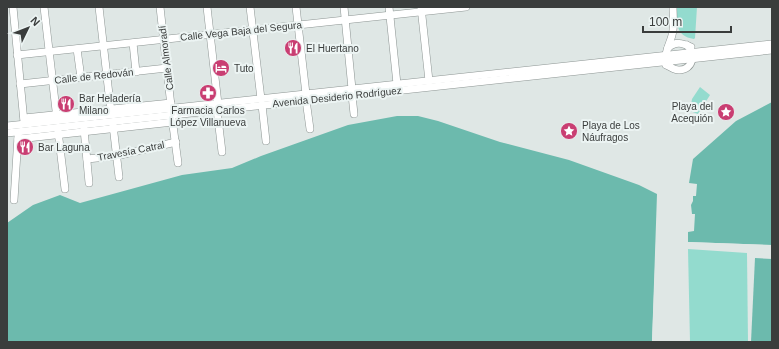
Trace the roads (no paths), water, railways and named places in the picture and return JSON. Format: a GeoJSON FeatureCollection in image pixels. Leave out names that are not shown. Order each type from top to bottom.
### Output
{"type":"FeatureCollection","features":[{"type":"Feature","properties":{"kind":"street"},"geometry":{"type":"LineString","coordinates":[[12,7],[24,121]]}},
{"type":"Feature","properties":{"kind":"street"},"geometry":{"type":"LineString","coordinates":[[44,7],[65,189]]}},
{"type":"Feature","properties":{"kind":"street"},"geometry":{"type":"LineString","coordinates":[[99,7],[119,177]]}},
{"type":"Feature","properties":{"kind":"street","name":"Calle Almoradí"},"geometry":{"type":"LineString","coordinates":[[160,7],[178,163]]}},
{"type":"Feature","properties":{"kind":"street"},"geometry":{"type":"LineString","coordinates":[[207,7],[222,152]]}},
{"type":"Feature","properties":{"kind":"street"},"geometry":{"type":"LineString","coordinates":[[250,7],[266,141]]}},
{"type":"Feature","properties":{"kind":"street"},"geometry":{"type":"LineString","coordinates":[[296,7],[310,129]]}},
{"type":"Feature","properties":{"kind":"street"},"geometry":{"type":"LineString","coordinates":[[344,7],[354,114]]}},
{"type":"Feature","properties":{"kind":"street"},"geometry":{"type":"LineString","coordinates":[[389,7],[397,84]]}},
{"type":"Feature","properties":{"kind":"street","name":"Calle Vega Baja del Segura"},"geometry":{"type":"LineString","coordinates":[[17,56],[390,15],[421,9],[466,7]]}},
{"type":"Feature","properties":{"kind":"street"},"geometry":{"type":"LineString","coordinates":[[667,61],[674,28],[673,7]]}},
{"type":"Feature","properties":{"kind":"street"},"geometry":{"type":"LineString","coordinates":[[421,9],[429,81]]}},
{"type":"Feature","properties":{"kind":"street"},"geometry":{"type":"LineString","coordinates":[[674,28],[679,38],[686,44],[701,51]]}},
{"type":"Feature","properties":{"kind":"street"},"geometry":{"type":"LineString","coordinates":[[133,43],[136,72]]}},
{"type":"Feature","properties":{"kind":"street"},"geometry":{"type":"LineString","coordinates":[[656,59],[675,43],[686,44]]}},
{"type":"Feature","properties":{"kind":"street"},"geometry":{"type":"LineString","coordinates":[[656,59],[667,61],[678,70],[684,69],[689,65],[692,55],[686,44]]}},
{"type":"Feature","properties":{"kind":"street"},"geometry":{"type":"LineString","coordinates":[[692,55],[701,51],[772,44]]}},
{"type":"Feature","properties":{"kind":"street"},"geometry":{"type":"LineString","coordinates":[[77,49],[81,78]]}},
{"type":"Feature","properties":{"kind":"street"},"geometry":{"type":"LineString","coordinates":[[656,59],[667,61],[692,55],[772,50]]}},
{"type":"Feature","properties":{"kind":"street","name":"Avenida Desiderio Rodríguez"},"geometry":{"type":"LineString","coordinates":[[352,92],[397,84],[656,59]]}},
{"type":"Feature","properties":{"kind":"street","name":"Avenida Desiderio Rodríguez"},"geometry":{"type":"LineString","coordinates":[[7,133],[57,124],[656,59]]}},
{"type":"Feature","properties":{"kind":"street","name":"Calle de Redován"},"geometry":{"type":"LineString","coordinates":[[20,84],[167,68]]}},
{"type":"Feature","properties":{"kind":"street","name":"Avenida Desiderio Rodríguez"},"geometry":{"type":"LineString","coordinates":[[7,126],[24,121],[84,128],[112,118],[172,112]]}},
{"type":"Feature","properties":{"kind":"street","name":"Avenida Desiderio Rodríguez"},"geometry":{"type":"LineString","coordinates":[[18,139],[57,124]]}},
{"type":"Feature","properties":{"kind":"street"},"geometry":{"type":"LineString","coordinates":[[84,128],[89,183]]}},
{"type":"Feature","properties":{"kind":"street"},"geometry":{"type":"LineString","coordinates":[[14,200],[18,131]]}},
{"type":"Feature","properties":{"kind":"street","name":"Travesía Catral"},"geometry":{"type":"LineString","coordinates":[[87,159],[116,156],[176,142]]}},
{"type":"Feature","properties":{"kind":"place","name":"El Huertano"},"geometry":{"type":"Point","coordinates":[293,48]}},
{"type":"Feature","properties":{"kind":"place","name":"Tuto"},"geometry":{"type":"Point","coordinates":[221,68]}},
{"type":"Feature","properties":{"kind":"place","name":"Farmacia Carlos López Villanueva"},"geometry":{"type":"Point","coordinates":[208,93]}},
{"type":"Feature","properties":{"kind":"place","name":"Bar Heladería Milano"},"geometry":{"type":"Point","coordinates":[66,104]}},
{"type":"Feature","properties":{"kind":"place","name":"Playa del Acequión"},"geometry":{"type":"Point","coordinates":[726,112]}},
{"type":"Feature","properties":{"kind":"place","name":"Playa de Los Náufragos"},"geometry":{"type":"Point","coordinates":[569,131]}},
{"type":"Feature","properties":{"kind":"place","name":"Bar Laguna"},"geometry":{"type":"Point","coordinates":[25,147]}}]}
